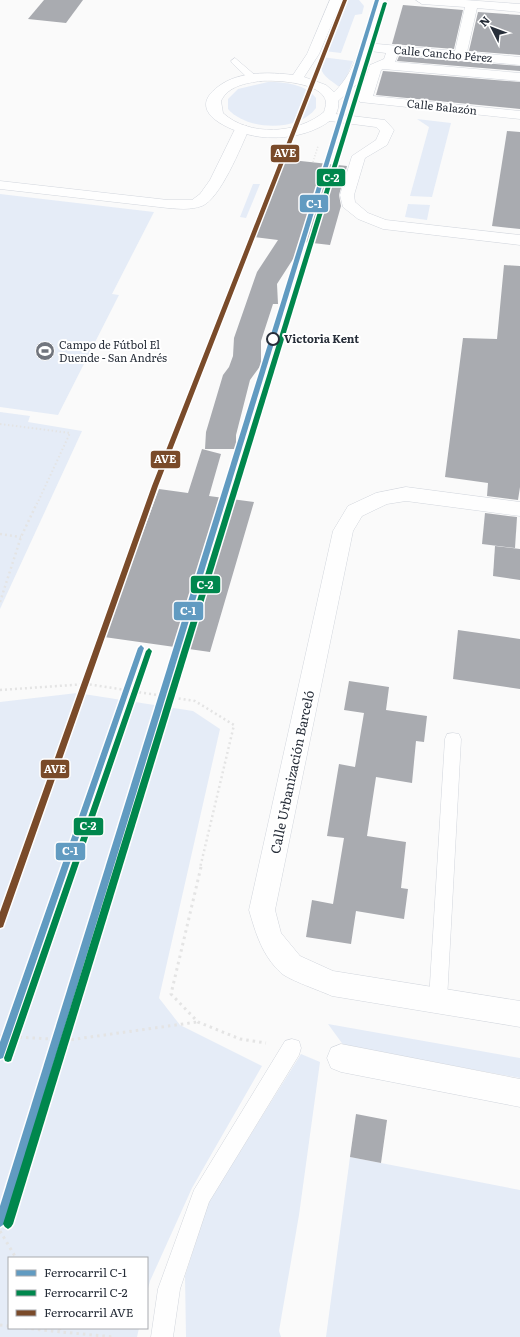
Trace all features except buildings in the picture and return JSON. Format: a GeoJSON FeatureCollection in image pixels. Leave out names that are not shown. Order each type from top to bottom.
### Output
{"type":"FeatureCollection","features":[{"type":"Feature","properties":{"kind":"street"},"geometry":{"type":"LineString","coordinates":[[296,79],[313,54],[336,0]]}},
{"type":"Feature","properties":{"kind":"street"},"geometry":{"type":"LineString","coordinates":[[332,100],[350,84],[366,48],[382,0]]}},
{"type":"Feature","properties":{"kind":"street"},"geometry":{"type":"LineString","coordinates":[[422,0],[520,8]]}},
{"type":"Feature","properties":{"kind":"street"},"geometry":{"type":"LineString","coordinates":[[460,56],[472,4]]}},
{"type":"Feature","properties":{"kind":"street","name":"Calle Cancho Pérez"},"geometry":{"type":"LineString","coordinates":[[366,48],[520,61]]}},
{"type":"Feature","properties":{"kind":"street"},"geometry":{"type":"LineString","coordinates":[[382,65],[390,61],[393,50]]}},
{"type":"Feature","properties":{"kind":"street","name":"Calle Cancho Pérez"},"geometry":{"type":"LineString","coordinates":[[382,65],[520,78]]}},
{"type":"Feature","properties":{"kind":"street","name":"Calle Balazón"},"geometry":{"type":"LineString","coordinates":[[382,65],[375,68],[365,99],[520,115]]}},
{"type":"Feature","properties":{"kind":"street"},"geometry":{"type":"LineString","coordinates":[[268,77],[296,79],[318,86],[330,95],[333,107],[328,117],[303,130],[282,133],[262,133],[242,129],[221,119],[215,112],[213,105],[215,98],[220,91],[240,81],[268,77]]}},
{"type":"Feature","properties":{"kind":"street"},"geometry":{"type":"LineString","coordinates":[[328,117],[380,123],[387,130],[382,142],[359,156],[347,195],[348,204],[363,216],[378,224],[520,240]]}},
{"type":"Feature","properties":{"kind":"street"},"geometry":{"type":"LineString","coordinates":[[0,185],[168,204],[186,205],[199,202],[210,192],[242,129]]}},
{"type":"Feature","properties":{"kind":"street","name":"Calle Urbanización Barceló"},"geometry":{"type":"LineString","coordinates":[[520,509],[406,494],[383,498],[355,511],[343,530],[262,910],[270,939],[291,965],[332,983],[520,1014]]}},
{"type":"Feature","properties":{"kind":"street"},"geometry":{"type":"LineString","coordinates":[[341,1058],[520,1093]]}},
{"type":"Feature","properties":{"kind":"lane"},"geometry":{"type":"LineString","coordinates":[[235,61],[253,78]]}},
{"type":"Feature","properties":{"kind":"lane"},"geometry":{"type":"LineString","coordinates":[[438,1000],[453,739]]}},
{"type":"Feature","properties":{"kind":"lane"},"geometry":{"type":"LineString","coordinates":[[162,1337],[169,1289],[202,1197],[292,1048]]}},
{"type":"Feature","properties":{"kind":"path"},"geometry":{"type":"LineString","coordinates":[[314,162],[318,146]]}},
{"type":"Feature","properties":{"kind":"path"},"geometry":{"type":"LineString","coordinates":[[0,424],[70,433],[21,537],[0,602]]}},
{"type":"Feature","properties":{"kind":"path"},"geometry":{"type":"LineString","coordinates":[[0,534],[21,537]]}},
{"type":"Feature","properties":{"kind":"path"},"geometry":{"type":"LineString","coordinates":[[0,690],[87,684],[195,700],[234,725],[171,994],[198,1022],[240,1039],[292,1048]]}},
{"type":"Feature","properties":{"kind":"path"},"geometry":{"type":"LineString","coordinates":[[0,1036],[69,1040],[198,1022]]}},
{"type":"Feature","properties":{"kind":"path"},"geometry":{"type":"LineString","coordinates":[[0,1231],[15,1257]]}},
{"type":"Feature","properties":{"kind":"path"},"geometry":{"type":"LineString","coordinates":[[43,1329],[114,1337]]}},
{"type":"Feature","properties":{"kind":"shaded area"},"geometry":{"type":"Polygon","coordinates":[[[345,0],[359,0],[364,6],[362,14],[355,15],[341,53],[324,51],[345,0]]]}},
{"type":"Feature","properties":{"kind":"shaded area"},"geometry":{"type":"Polygon","coordinates":[[[321,57],[353,61],[343,86],[338,86],[324,74],[320,62],[321,57]]]}},
{"type":"Feature","properties":{"kind":"shaded area"},"geometry":{"type":"Polygon","coordinates":[[[268,82],[288,83],[306,90],[316,98],[316,108],[308,116],[298,121],[286,125],[273,126],[247,122],[228,109],[228,99],[238,89],[268,82]]]}},
{"type":"Feature","properties":{"kind":"shaded area"},"geometry":{"type":"Polygon","coordinates":[[[417,119],[451,123],[432,197],[410,196],[429,127],[417,119]]]}},
{"type":"Feature","properties":{"kind":"shaded area"},"geometry":{"type":"Polygon","coordinates":[[[253,184],[260,184],[246,218],[240,217],[253,184]]]}},
{"type":"Feature","properties":{"kind":"shaded area","name":"Campo de Fútbol El Duende - San Andrés"},"geometry":{"type":"Polygon","coordinates":[[[0,194],[154,212],[112,294],[119,295],[58,415],[0,407],[0,194]]]}},
{"type":"Feature","properties":{"kind":"shaded area"},"geometry":{"type":"Polygon","coordinates":[[[408,204],[430,205],[427,220],[405,217],[408,204]]]}},
{"type":"Feature","properties":{"kind":"shaded area"},"geometry":{"type":"Polygon","coordinates":[[[0,412],[30,416],[28,422],[82,431],[0,609],[0,412]]]}},
{"type":"Feature","properties":{"kind":"shaded area"},"geometry":{"type":"Polygon","coordinates":[[[77,693],[193,711],[220,729],[159,998],[180,1025],[262,1066],[192,1188],[148,1288],[148,1257],[8,1257],[8,1329],[139,1329],[137,1337],[0,1337],[0,702],[77,693]]]}},
{"type":"Feature","properties":{"kind":"shaded area"},"geometry":{"type":"Polygon","coordinates":[[[328,1024],[520,1058],[520,1078],[344,1046],[328,1024]]]}},
{"type":"Feature","properties":{"kind":"shaded area"},"geometry":{"type":"Polygon","coordinates":[[[301,1054],[320,1062],[299,1215],[279,1331],[281,1337],[186,1337],[185,1276],[209,1201],[301,1054]]]}},
{"type":"Feature","properties":{"kind":"shaded area"},"geometry":{"type":"Polygon","coordinates":[[[350,1157],[520,1190],[520,1337],[326,1337],[350,1157]]]}},
{"type":"Feature","properties":{"kind":"rail line","name":"AVE"},"geometry":{"type":"LineString","coordinates":[[0,924],[155,486],[345,0]]}},
{"type":"Feature","properties":{"kind":"rail line","name":"C-1"},"geometry":{"type":"LineString","coordinates":[[0,1222],[377,0]]}},
{"type":"Feature","properties":{"kind":"rail line","name":"C-2"},"geometry":{"type":"LineString","coordinates":[[8,1224],[385,3]]}},
{"type":"Feature","properties":{"kind":"rail line","name":"C-1"},"geometry":{"type":"LineString","coordinates":[[0,1055],[141,648]]}},
{"type":"Feature","properties":{"kind":"rail line","name":"C-2"},"geometry":{"type":"LineString","coordinates":[[8,1058],[149,651]]}},
{"type":"Feature","properties":{"kind":"place","name":"Victoria Kent"},"geometry":{"type":"Point","coordinates":[273,339]}},
{"type":"Feature","properties":{"kind":"place","name":"Campo de Fútbol El Duende - San Andrés"},"geometry":{"type":"Point","coordinates":[45,351]}}]}
